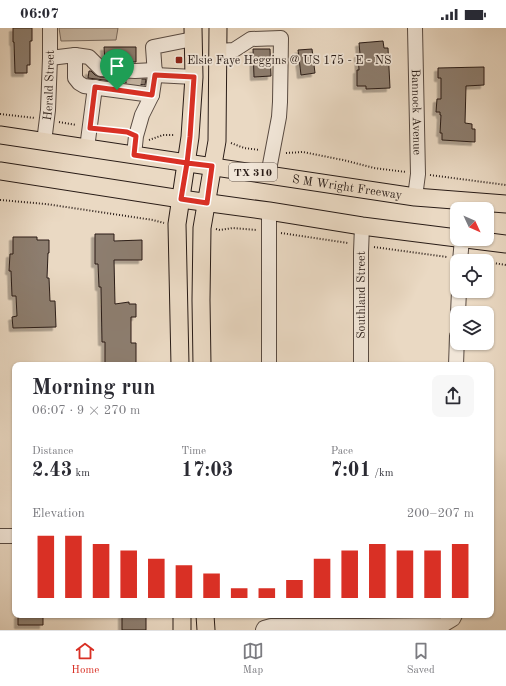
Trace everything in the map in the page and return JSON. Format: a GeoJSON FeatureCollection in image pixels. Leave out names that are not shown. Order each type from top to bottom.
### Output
{"type":"FeatureCollection","features":[{"type":"Feature","properties":{"kind":"main road"},"geometry":{"type":"LineString","coordinates":[[202,362],[202,228],[217,141],[218,28]]}},
{"type":"Feature","properties":{"kind":"main road"},"geometry":{"type":"LineString","coordinates":[[180,362],[177,224],[190,137],[194,77],[193,33]]}},
{"type":"Feature","properties":{"kind":"main road","name":"S M Wright Freeway"},"geometry":{"type":"LineString","coordinates":[[0,135],[415,197],[506,204]]}},
{"type":"Feature","properties":{"kind":"main road"},"geometry":{"type":"LineString","coordinates":[[0,171],[362,226],[450,237]]}},
{"type":"Feature","properties":{"kind":"main road"},"geometry":{"type":"LineString","coordinates":[[494,242],[506,244]]}},
{"type":"Feature","properties":{"kind":"main road"},"geometry":{"type":"LineString","coordinates":[[182,618],[182,630]]}},
{"type":"Feature","properties":{"kind":"main road"},"geometry":{"type":"LineString","coordinates":[[206,618],[206,630]]}},
{"type":"Feature","properties":{"kind":"street","name":"Herald Street"},"geometry":{"type":"LineString","coordinates":[[44,142],[48,110],[50,28]]}},
{"type":"Feature","properties":{"kind":"street","name":"Bannock Avenue"},"geometry":{"type":"LineString","coordinates":[[415,28],[418,174],[415,197]]}},
{"type":"Feature","properties":{"kind":"street"},"geometry":{"type":"LineString","coordinates":[[134,155],[136,136],[142,115],[152,95],[155,73],[153,47],[193,33]]}},
{"type":"Feature","properties":{"kind":"street"},"geometry":{"type":"LineString","coordinates":[[218,51],[234,50],[251,39],[281,38],[279,117],[268,175]]}},
{"type":"Feature","properties":{"kind":"street"},"geometry":{"type":"LineString","coordinates":[[75,55],[75,78],[84,86],[100,80],[134,82],[152,95]]}},
{"type":"Feature","properties":{"kind":"street"},"geometry":{"type":"LineString","coordinates":[[50,58],[75,55],[89,57],[100,80],[87,148]]}},
{"type":"Feature","properties":{"kind":"street"},"geometry":{"type":"LineString","coordinates":[[100,80],[134,82],[155,73],[194,77]]}},
{"type":"Feature","properties":{"kind":"street"},"geometry":{"type":"LineString","coordinates":[[269,211],[269,362]]}},
{"type":"Feature","properties":{"kind":"street","name":"Southland Street"},"geometry":{"type":"LineString","coordinates":[[361,362],[362,226]]}},
{"type":"Feature","properties":{"kind":"street"},"geometry":{"type":"LineString","coordinates":[[456,362],[457,350]]}},
{"type":"Feature","properties":{"kind":"street"},"geometry":{"type":"LineString","coordinates":[[0,536],[12,536]]}},
{"type":"Feature","properties":{"kind":"street"},"geometry":{"type":"LineString","coordinates":[[267,624],[443,625],[454,618]]}},
{"type":"Feature","properties":{"kind":"path"},"geometry":{"type":"LineString","coordinates":[[0,114],[34,118]]}},
{"type":"Feature","properties":{"kind":"path"},"geometry":{"type":"LineString","coordinates":[[59,122],[90,128],[127,132],[144,140],[163,135],[171,135]]}},
{"type":"Feature","properties":{"kind":"path"},"geometry":{"type":"LineString","coordinates":[[232,143],[244,148],[282,153],[303,152],[374,168],[506,185]]}},
{"type":"Feature","properties":{"kind":"path"},"geometry":{"type":"LineString","coordinates":[[0,200],[46,204],[160,222]]}},
{"type":"Feature","properties":{"kind":"path"},"geometry":{"type":"LineString","coordinates":[[494,263],[506,264]]}},
{"type":"Feature","properties":{"kind":"shaded area"},"geometry":{"type":"Polygon","coordinates":[[[59,28],[118,28],[116,40],[61,41],[59,28]]]}},
{"type":"Feature","properties":{"kind":"building"},"geometry":{"type":"Polygon","coordinates":[[[13,28],[32,28],[32,41],[30,41],[30,65],[27,65],[27,73],[15,73],[13,28]]]}},
{"type":"Feature","properties":{"kind":"building"},"geometry":{"type":"Polygon","coordinates":[[[383,41],[384,48],[388,48],[390,88],[366,89],[366,86],[357,86],[357,70],[359,70],[358,54],[360,54],[359,43],[383,41]]]}},
{"type":"Feature","properties":{"kind":"building"},"geometry":{"type":"Polygon","coordinates":[[[104,47],[136,47],[136,62],[105,61],[104,47]]]}},
{"type":"Feature","properties":{"kind":"building"},"geometry":{"type":"Polygon","coordinates":[[[253,49],[270,49],[271,76],[254,77],[253,49]]]}},
{"type":"Feature","properties":{"kind":"building"},"geometry":{"type":"Polygon","coordinates":[[[312,49],[315,73],[301,75],[298,50],[312,49]]]}},
{"type":"Feature","properties":{"kind":"building"},"geometry":{"type":"Polygon","coordinates":[[[484,67],[484,85],[466,86],[465,123],[472,124],[472,129],[475,129],[475,142],[442,140],[442,133],[440,133],[441,115],[440,112],[436,112],[437,99],[441,99],[441,78],[438,78],[438,68],[484,67]]]}},
{"type":"Feature","properties":{"kind":"building"},"geometry":{"type":"Polygon","coordinates":[[[89,71],[100,77],[146,79],[145,85],[88,78],[89,71]]]}},
{"type":"Feature","properties":{"kind":"building"},"geometry":{"type":"Polygon","coordinates":[[[95,234],[114,234],[114,241],[142,240],[142,260],[114,260],[115,304],[129,302],[129,304],[136,304],[136,317],[131,317],[131,343],[136,343],[136,362],[105,362],[105,342],[102,342],[101,287],[99,287],[98,264],[95,264],[95,234]]]}},
{"type":"Feature","properties":{"kind":"building"},"geometry":{"type":"Polygon","coordinates":[[[13,237],[37,237],[37,240],[49,240],[47,278],[49,278],[50,301],[55,301],[56,327],[13,328],[12,317],[17,316],[16,296],[12,296],[11,271],[9,271],[10,254],[13,254],[13,237]]]}},
{"type":"Feature","properties":{"kind":"building"},"geometry":{"type":"Polygon","coordinates":[[[18,618],[43,618],[43,625],[18,625],[18,618]]]}},
{"type":"Feature","properties":{"kind":"building"},"geometry":{"type":"Polygon","coordinates":[[[122,618],[146,618],[146,630],[122,630],[122,618]]]}},
{"type":"Feature","properties":{"kind":"tunnel"},"geometry":{"type":"LineString","coordinates":[[118,85],[119,74]]}},
{"type":"Feature","properties":{"kind":"tunnel"},"geometry":{"type":"LineString","coordinates":[[133,87],[135,76]]}},
{"type":"Feature","properties":{"kind":"place","name":"Elsie Faye Heggins @ US 175 - E - NS"},"geometry":{"type":"Point","coordinates":[179,60]}},
{"type":"Feature","properties":{"kind":"route"},"geometry":{"type":"LineString","coordinates":[[117,90],[95,87],[90,128],[127,132],[136,136],[134,155],[187,163],[181,199],[207,203],[212,166],[187,163],[194,77],[155,75],[152,95],[117,90]]}}]}
